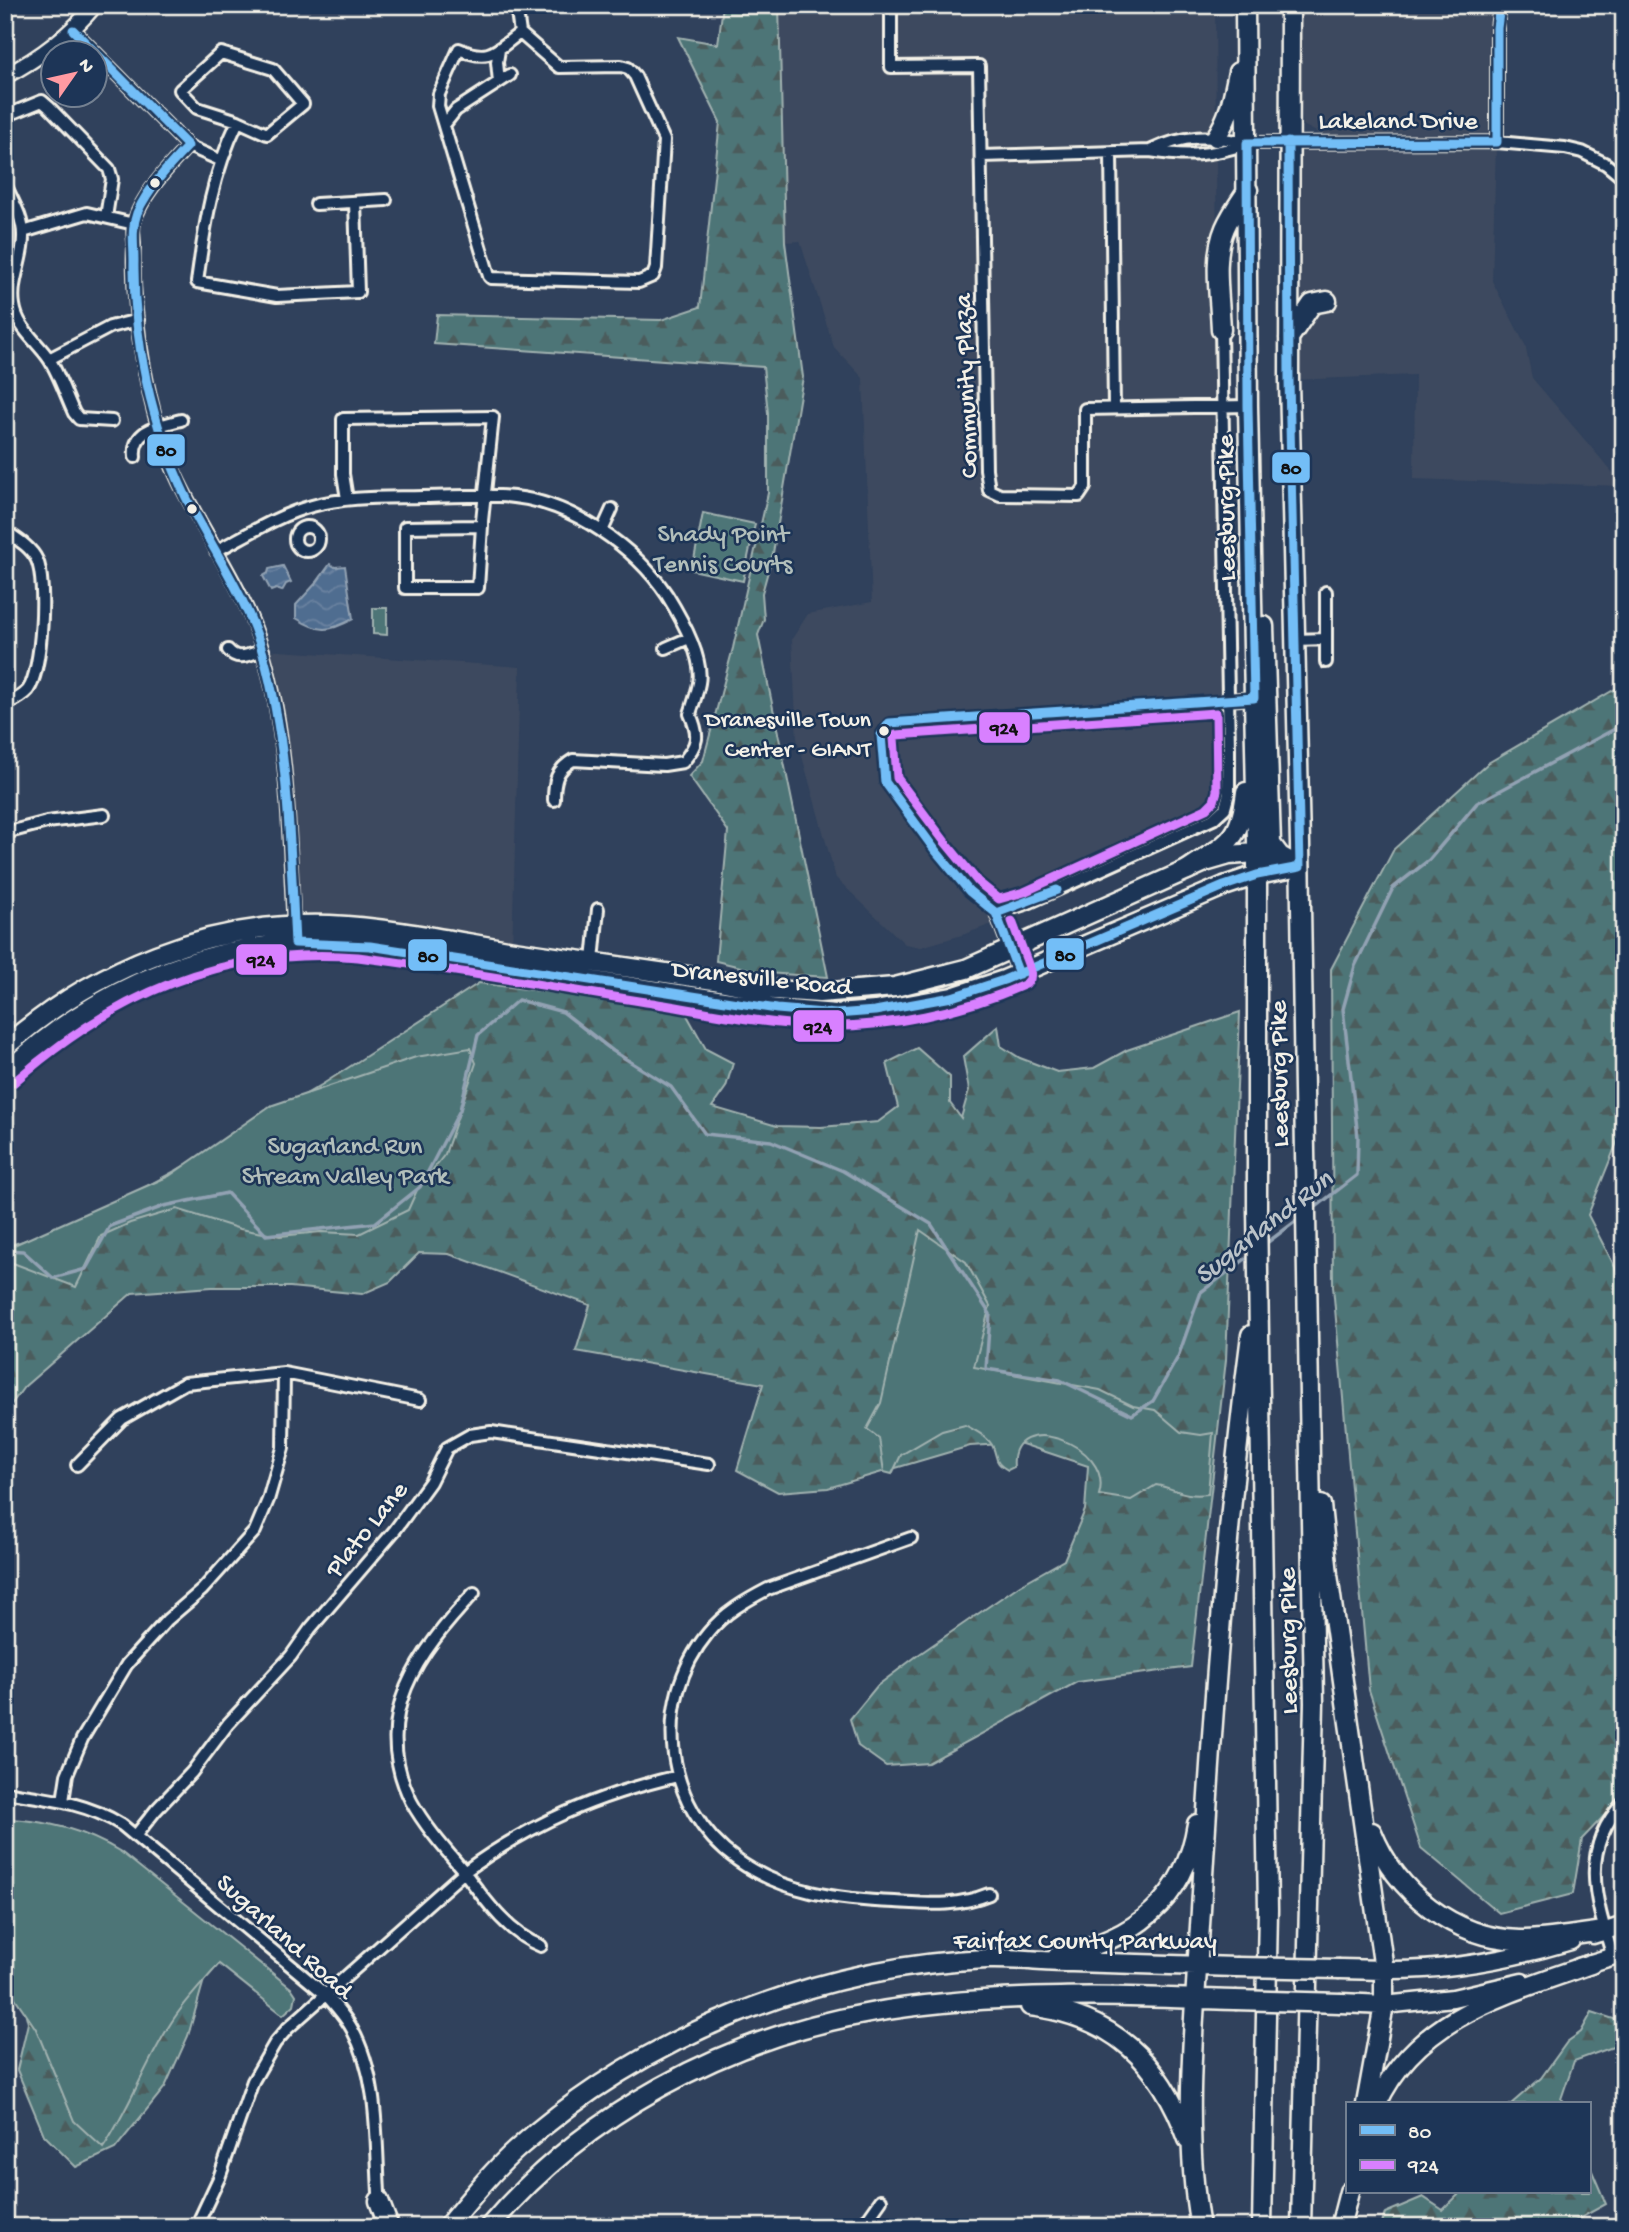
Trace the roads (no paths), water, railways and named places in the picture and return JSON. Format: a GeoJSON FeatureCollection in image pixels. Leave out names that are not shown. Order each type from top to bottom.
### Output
{"type":"FeatureCollection","features":[{"type":"Feature","properties":{"kind":"main road","name":"Leesburg Pike"},"geometry":{"type":"LineString","coordinates":[[1245,5],[1248,406],[1257,852],[1257,1208],[1268,1910],[1262,2227]]}},
{"type":"Feature","properties":{"kind":"main road","name":"Leesburg Pike"},"geometry":{"type":"LineString","coordinates":[[1290,5],[1289,338],[1314,1703],[1301,2227]]}},
{"type":"Feature","properties":{"kind":"main road"},"geometry":{"type":"LineString","coordinates":[[1216,136],[1226,121],[1233,100],[1245,34]]}},
{"type":"Feature","properties":{"kind":"main road"},"geometry":{"type":"LineString","coordinates":[[1221,330],[1221,240],[1230,218],[1248,190]]}},
{"type":"Feature","properties":{"kind":"main road"},"geometry":{"type":"LineString","coordinates":[[1289,338],[1312,304],[1327,301]]}},
{"type":"Feature","properties":{"kind":"main road"},"geometry":{"type":"LineString","coordinates":[[1251,519],[1262,596],[1271,844],[1280,856],[1300,867]]}},
{"type":"Feature","properties":{"kind":"main road"},"geometry":{"type":"LineString","coordinates":[[1187,870],[1228,842],[1239,829],[1244,812],[1254,729]]}},
{"type":"Feature","properties":{"kind":"main road","name":"Dranesville Road"},"geometry":{"type":"LineString","coordinates":[[5,1074],[29,1051],[68,1022],[116,993],[142,981],[218,955],[330,925],[394,931],[761,989],[832,993],[873,990],[920,982],[966,969],[1187,870],[1229,855],[1257,852],[1300,867]]}},
{"type":"Feature","properties":{"kind":"main road","name":"Dranesville Road"},"geometry":{"type":"LineString","coordinates":[[5,1047],[62,1002],[119,970],[153,956],[221,935],[294,934],[777,1009],[836,1014],[875,1012],[952,997],[1019,974],[1224,886],[1300,867]]}},
{"type":"Feature","properties":{"kind":"main road"},"geometry":{"type":"LineString","coordinates":[[1200,2227],[1193,2161],[1196,1999],[1212,1727],[1240,1419],[1259,1272]]}},
{"type":"Feature","properties":{"kind":"main road"},"geometry":{"type":"LineString","coordinates":[[1307,1304],[1328,1575],[1384,1970],[1384,2005],[1366,2102]]}},
{"type":"Feature","properties":{"kind":"main road"},"geometry":{"type":"LineString","coordinates":[[988,1959],[1051,1956],[1090,1947],[1126,1931],[1156,1909],[1175,1885],[1190,1856],[1212,1727]]}},
{"type":"Feature","properties":{"kind":"main road"},"geometry":{"type":"LineString","coordinates":[[1359,1788],[1371,1828],[1387,1863],[1409,1890],[1437,1913],[1478,1933],[1519,1940],[1605,1931]]}},
{"type":"Feature","properties":{"kind":"main road"},"geometry":{"type":"LineString","coordinates":[[1384,1970],[1407,1970],[1496,1959],[1624,1925]]}},
{"type":"Feature","properties":{"kind":"main road"},"geometry":{"type":"LineString","coordinates":[[1378,2102],[1405,2062],[1440,2028],[1478,2005],[1619,1955]]}},
{"type":"Feature","properties":{"kind":"main road","name":"Fairfax County Parkway"},"geometry":{"type":"LineString","coordinates":[[447,2227],[517,2149],[570,2105],[626,2068],[720,2020],[807,1990],[901,1969],[988,1959],[1384,1970]]}},
{"type":"Feature","properties":{"kind":"main road"},"geometry":{"type":"LineString","coordinates":[[489,2227],[538,2176],[594,2130],[652,2092],[708,2063],[775,2038],[868,2013],[954,2003],[1061,1997],[1384,2005],[1453,1998],[1591,1964]]}},
{"type":"Feature","properties":{"kind":"main road"},"geometry":{"type":"LineString","coordinates":[[988,2001],[1033,2006],[1076,2015],[1100,2026],[1122,2041],[1150,2069],[1168,2095],[1182,2123],[1193,2161]]}},
{"type":"Feature","properties":{"kind":"main road"},"geometry":{"type":"LineString","coordinates":[[437,2227],[477,2191]]}},
{"type":"Feature","properties":{"kind":"main road"},"geometry":{"type":"LineString","coordinates":[[1340,2227],[1348,2194]]}},
{"type":"Feature","properties":{"kind":"main road"},"geometry":{"type":"LineString","coordinates":[[379,2201],[389,2227]]}},
{"type":"Feature","properties":{"kind":"street"},"geometry":{"type":"LineString","coordinates":[[5,76],[41,55],[73,30],[95,5]]}},
{"type":"Feature","properties":{"kind":"street"},"geometry":{"type":"LineString","coordinates":[[499,50],[485,56],[459,50],[439,94],[438,106],[489,276],[639,282],[653,276],[656,268],[664,140],[635,76],[628,68],[621,66],[559,66],[520,33],[516,5]]}},
{"type":"Feature","properties":{"kind":"street","name":"Community Plaza"},"geometry":{"type":"LineString","coordinates":[[891,5],[891,68],[979,66],[986,469],[989,490],[1000,495],[1079,496],[1085,488],[1085,408],[1248,406]]}},
{"type":"Feature","properties":{"kind":"street"},"geometry":{"type":"LineString","coordinates":[[1497,142],[1497,28],[1500,5]]}},
{"type":"Feature","properties":{"kind":"street"},"geometry":{"type":"LineString","coordinates":[[73,30],[188,146],[220,160]]}},
{"type":"Feature","properties":{"kind":"street"},"geometry":{"type":"LineString","coordinates":[[499,82],[499,50],[503,44],[520,33]]}},
{"type":"Feature","properties":{"kind":"street"},"geometry":{"type":"LineString","coordinates":[[220,53],[273,69],[303,104],[267,134],[238,121],[197,108],[180,90],[220,53]]}},
{"type":"Feature","properties":{"kind":"street"},"geometry":{"type":"LineString","coordinates":[[444,125],[456,110],[510,75]]}},
{"type":"Feature","properties":{"kind":"street"},"geometry":{"type":"LineString","coordinates":[[5,116],[42,101],[49,107],[109,169],[112,178],[106,217]]}},
{"type":"Feature","properties":{"kind":"street"},"geometry":{"type":"LineString","coordinates":[[238,121],[220,160],[205,219],[197,282],[277,296],[358,292],[355,202]]}},
{"type":"Feature","properties":{"kind":"street"},"geometry":{"type":"LineString","coordinates":[[1150,151],[1172,140],[1216,136],[1247,143]]}},
{"type":"Feature","properties":{"kind":"street","name":"Lakeland Drive"},"geometry":{"type":"LineString","coordinates":[[1247,143],[1497,142],[1574,150],[1606,164],[1624,180]]}},
{"type":"Feature","properties":{"kind":"street"},"geometry":{"type":"LineString","coordinates":[[981,156],[1150,151],[1171,155],[1217,153],[1247,143]]}},
{"type":"Feature","properties":{"kind":"street"},"geometry":{"type":"LineString","coordinates":[[188,146],[149,192],[134,224],[133,278],[138,320],[158,426],[177,478],[246,608],[263,650],[277,719],[289,808],[294,934]]}},
{"type":"Feature","properties":{"kind":"street"},"geometry":{"type":"LineString","coordinates":[[1111,153],[1114,408]]}},
{"type":"Feature","properties":{"kind":"street"},"geometry":{"type":"LineString","coordinates":[[5,184],[21,218],[23,232],[13,302],[17,318],[33,342],[49,359],[79,419],[112,421]]}},
{"type":"Feature","properties":{"kind":"street"},"geometry":{"type":"LineString","coordinates":[[316,204],[386,200]]}},
{"type":"Feature","properties":{"kind":"street"},"geometry":{"type":"LineString","coordinates":[[23,232],[87,214],[134,224]]}},
{"type":"Feature","properties":{"kind":"street"},"geometry":{"type":"LineString","coordinates":[[49,359],[110,327],[138,320]]}},
{"type":"Feature","properties":{"kind":"street"},"geometry":{"type":"LineString","coordinates":[[1019,974],[996,913],[1037,899],[1213,819],[1225,808],[1229,793],[1221,330]]}},
{"type":"Feature","properties":{"kind":"street"},"geometry":{"type":"LineString","coordinates":[[347,499],[343,474],[343,419],[493,417],[478,588],[405,588],[405,527],[482,526]]}},
{"type":"Feature","properties":{"kind":"street"},"geometry":{"type":"LineString","coordinates":[[135,457],[136,440],[158,426],[181,420]]}},
{"type":"Feature","properties":{"kind":"street"},"geometry":{"type":"LineString","coordinates":[[216,551],[295,512],[347,499],[517,498],[582,520],[602,531],[631,554],[661,587],[677,610],[689,638],[697,660],[700,681],[690,714],[697,730],[694,749],[683,762],[664,765],[573,760],[563,766],[556,775],[554,800]]}},
{"type":"Feature","properties":{"kind":"street"},"geometry":{"type":"LineString","coordinates":[[602,531],[612,509]]}},
{"type":"Feature","properties":{"kind":"street"},"geometry":{"type":"LineString","coordinates":[[295,512],[304,528]]}},
{"type":"Feature","properties":{"kind":"street"},"geometry":{"type":"LineString","coordinates":[[5,531],[25,544],[37,558],[43,591],[37,661],[31,684],[26,692],[5,705]]}},
{"type":"Feature","properties":{"kind":"street"},"geometry":{"type":"LineString","coordinates":[[1325,592],[1326,662]]}},
{"type":"Feature","properties":{"kind":"street"},"geometry":{"type":"LineString","coordinates":[[666,648],[689,638]]}},
{"type":"Feature","properties":{"kind":"street"},"geometry":{"type":"LineString","coordinates":[[1295,640],[1325,639]]}},
{"type":"Feature","properties":{"kind":"street"},"geometry":{"type":"LineString","coordinates":[[228,650],[239,657],[263,650]]}},
{"type":"Feature","properties":{"kind":"street"},"geometry":{"type":"LineString","coordinates":[[1228,700],[1254,698]]}},
{"type":"Feature","properties":{"kind":"street"},"geometry":{"type":"LineString","coordinates":[[5,833],[47,822],[104,815]]}},
{"type":"Feature","properties":{"kind":"street"},"geometry":{"type":"LineString","coordinates":[[593,961],[598,909]]}},
{"type":"Feature","properties":{"kind":"street"},"geometry":{"type":"LineString","coordinates":[[77,1465],[122,1419],[185,1383],[284,1373],[420,1400]]}},
{"type":"Feature","properties":{"kind":"street"},"geometry":{"type":"LineString","coordinates":[[63,1801],[67,1775],[82,1739],[127,1664],[167,1620],[202,1590],[255,1531],[268,1500],[283,1448],[284,1373]]}},
{"type":"Feature","properties":{"kind":"street","name":"Plato Lane"},"geometry":{"type":"LineString","coordinates":[[136,1835],[191,1772],[228,1724],[291,1656],[310,1629],[395,1530],[430,1482],[442,1454],[458,1440],[491,1432],[709,1464]]}},
{"type":"Feature","properties":{"kind":"street"},"geometry":{"type":"LineString","coordinates":[[911,1538],[768,1589],[722,1619],[696,1648],[680,1683],[672,1730],[673,1758],[696,1815],[723,1848],[738,1861],[783,1883],[833,1898],[863,1901],[954,1905],[989,1894]]}},
{"type":"Feature","properties":{"kind":"street"},"geometry":{"type":"LineString","coordinates":[[474,1593],[422,1654],[412,1670],[399,1707],[396,1728],[400,1768],[412,1801],[464,1872],[511,1928],[541,1946]]}},
{"type":"Feature","properties":{"kind":"street"},"geometry":{"type":"LineString","coordinates":[[196,2227],[219,2178],[253,2081],[263,2060],[288,2028],[464,1872],[493,1851],[552,1817],[586,1802],[678,1776]]}},
{"type":"Feature","properties":{"kind":"street","name":"Sugarland Road"},"geometry":{"type":"LineString","coordinates":[[10,1793],[63,1801],[105,1814],[136,1835],[325,1994],[352,2028],[365,2058],[373,2098],[381,2227]]}},
{"type":"Feature","properties":{"kind":"street"},"geometry":{"type":"LineString","coordinates":[[1619,1955],[1605,1931],[1595,1893],[1594,1862],[1603,1831],[1624,1802]]}},
{"type":"Feature","properties":{"kind":"street"},"geometry":{"type":"LineString","coordinates":[[858,2227],[881,2200]]}},
{"type":"Feature","properties":{"kind":"street"},"geometry":{"type":"LineString","coordinates":[[5,2218],[9,2227]]}},
{"type":"Feature","properties":{"kind":"water"},"geometry":{"type":"Polygon","coordinates":[[[330,564],[335,567],[345,566],[353,619],[324,629],[296,618],[296,605],[330,564]]]}},
{"type":"Feature","properties":{"kind":"water"},"geometry":{"type":"Polygon","coordinates":[[[283,566],[291,582],[286,584],[282,591],[271,591],[263,576],[269,569],[283,566]]]}},
{"type":"Feature","properties":{"kind":"waterway","name":"Sugarland Run"},"geometry":{"type":"LineString","coordinates":[[1312,1210],[1357,1175],[1358,1137],[1343,1009],[1355,966],[1393,888],[1429,860],[1477,803],[1624,724]]}},
{"type":"Feature","properties":{"kind":"waterway","name":"Sugarland Run"},"geometry":{"type":"LineString","coordinates":[[5,1250],[23,1251],[53,1278],[86,1269],[110,1226],[164,1206],[227,1193],[266,1235],[375,1223],[420,1187],[460,1110],[478,1035],[518,1000],[563,1012],[613,1051],[671,1087],[705,1134],[771,1141],[843,1171],[931,1224],[990,1314],[986,1369],[1060,1380],[1132,1415],[1153,1401],[1178,1357],[1201,1292],[1252,1254]]}},
{"type":"Feature","properties":{"kind":"waterway","name":"Sugarland Run"},"geometry":{"type":"LineString","coordinates":[[1264,1245],[1300,1218]]}},
{"type":"Feature","properties":{"kind":"place","name":"Dranesville Town Center - GIANT"},"geometry":{"type":"Point","coordinates":[884,731]}},
{"type":"Feature","properties":{"kind":"park label","name":"Shady Point Tennis Courts"},"geometry":{"type":"Point","coordinates":[723,547]}},
{"type":"Feature","properties":{"kind":"park label","name":"Sugarland Run Stream Valley Park"},"geometry":{"type":"Point","coordinates":[345,1159]}}]}
